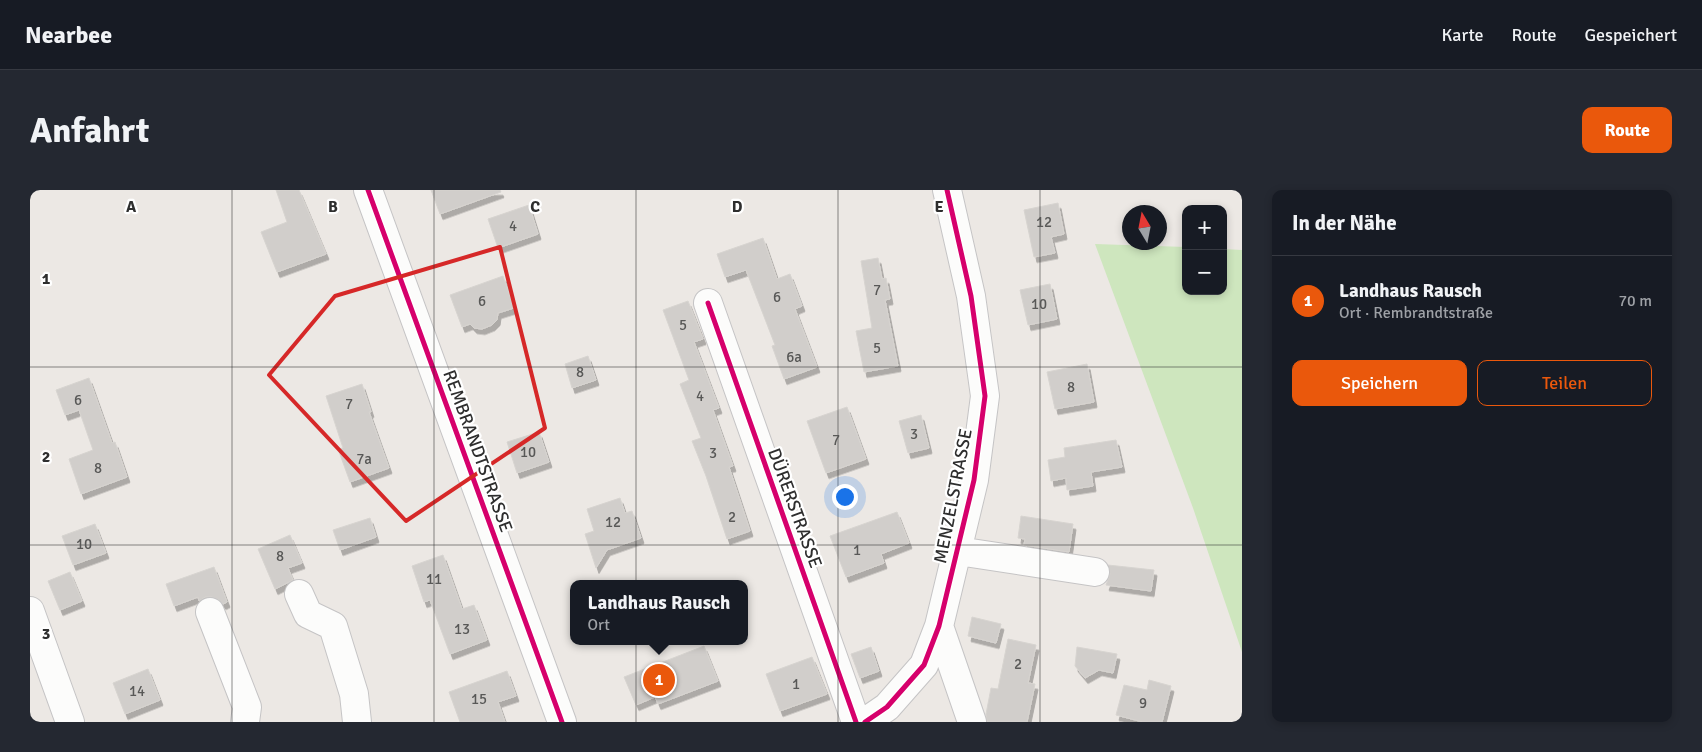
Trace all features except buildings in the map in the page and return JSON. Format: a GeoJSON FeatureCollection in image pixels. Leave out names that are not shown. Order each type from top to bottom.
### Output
{"type":"FeatureCollection","features":[{"type":"Feature","properties":{"kind":"street","name":"REMBRANDTSTRASSE"},"geometry":{"type":"LineString","coordinates":[[368,190],[562,722]]}},
{"type":"Feature","properties":{"kind":"street","name":"MENZELSTRASSE"},"geometry":{"type":"LineString","coordinates":[[865,722],[887,707],[924,665],[939,626],[974,480],[985,396],[971,296],[947,190]]}},
{"type":"Feature","properties":{"kind":"street","name":"DÜRERSTRASSE"},"geometry":{"type":"LineString","coordinates":[[708,303],[856,722]]}},
{"type":"Feature","properties":{"kind":"street"},"geometry":{"type":"LineString","coordinates":[[958,551],[1095,572]]}},
{"type":"Feature","properties":{"kind":"street"},"geometry":{"type":"LineString","coordinates":[[299,594],[308,614],[333,626],[354,694],[357,722]]}},
{"type":"Feature","properties":{"kind":"street"},"geometry":{"type":"LineString","coordinates":[[30,611],[70,722]]}},
{"type":"Feature","properties":{"kind":"street"},"geometry":{"type":"LineString","coordinates":[[210,612],[247,707],[245,722]]}},
{"type":"Feature","properties":{"kind":"street"},"geometry":{"type":"LineString","coordinates":[[939,626],[972,722]]}},
{"type":"Feature","properties":{"kind":"highlighted area"},"geometry":{"type":"Polygon","coordinates":[[[500,247],[545,428],[406,521],[269,375],[335,296],[500,247]]]}},
{"type":"Feature","properties":{"kind":"green space"},"geometry":{"type":"Polygon","coordinates":[[[1095,244],[1122,245],[1122,250],[1167,250],[1167,246],[1182,247],[1182,295],[1227,295],[1227,249],[1242,250],[1242,652],[1193,508],[1095,244]]]}},
{"type":"Feature","properties":{"kind":"cycle path"},"geometry":{"type":"LineString","coordinates":[[368,190],[562,722]]}},
{"type":"Feature","properties":{"kind":"cycle path"},"geometry":{"type":"LineString","coordinates":[[865,722],[887,707],[924,665],[939,626],[974,480],[985,396],[971,296],[947,190]]}},
{"type":"Feature","properties":{"kind":"cycle path"},"geometry":{"type":"LineString","coordinates":[[708,303],[856,722]]}},
{"type":"Feature","properties":{"kind":"place","name":"Landhaus Rausch"},"geometry":{"type":"Point","coordinates":[659,680]}}]}
